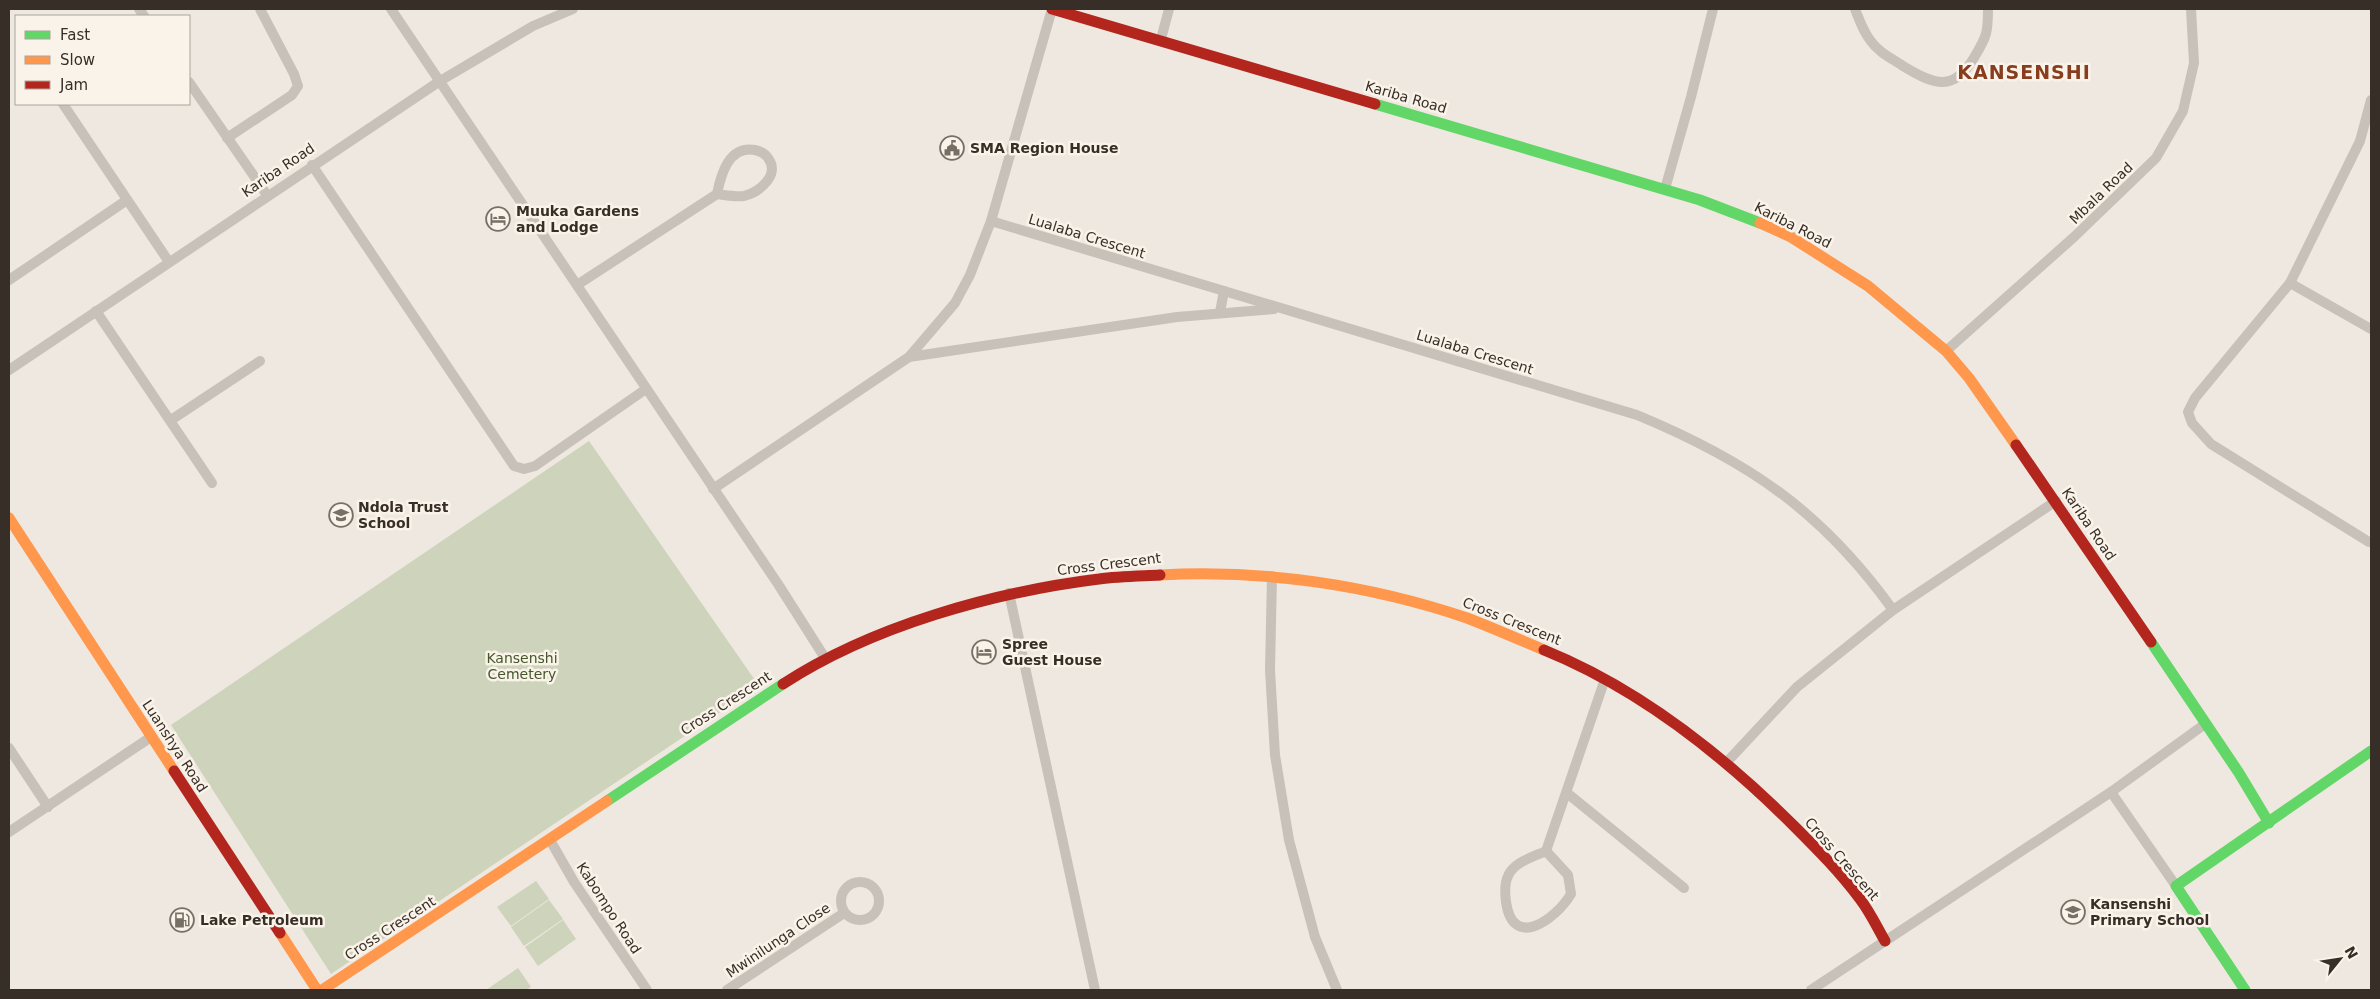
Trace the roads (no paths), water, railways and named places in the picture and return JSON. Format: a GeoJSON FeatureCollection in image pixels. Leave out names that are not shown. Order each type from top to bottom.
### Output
{"type":"FeatureCollection","features":[{"type":"Feature","properties":{"kind":"main road","name":"Kariba Road"},"geometry":{"type":"LineString","coordinates":[[1052,9],[1161,39],[1665,189],[1750,219],[1791,238],[1827,258],[1868,286],[1946,351],[1969,378],[2056,501],[2239,773],[2269,823]]}},
{"type":"Feature","properties":{"kind":"main road","name":"Luanshya Road"},"geometry":{"type":"LineString","coordinates":[[9,518],[318,990]]}},
{"type":"Feature","properties":{"kind":"main road","name":"Cross Crescent"},"geometry":{"type":"LineString","coordinates":[[322,990],[550,840],[744,708],[825,658],[913,623],[1008,593],[1082,581],[1157,572],[1272,576],[1340,585],[1401,598],[1454,613],[1523,639],[1604,679],[1641,701],[1726,763],[1775,806],[1824,857],[1867,909],[1885,941]]}},
{"type":"Feature","properties":{"kind":"main road"},"geometry":{"type":"LineString","coordinates":[[2245,990],[2176,886],[2269,823],[2371,750]]}},
{"type":"Feature","properties":{"kind":"street"},"geometry":{"type":"LineString","coordinates":[[227,138],[292,95],[298,86],[294,74],[260,9]]}},
{"type":"Feature","properties":{"kind":"street"},"geometry":{"type":"LineString","coordinates":[[391,9],[778,584],[825,658]]}},
{"type":"Feature","properties":{"kind":"street","name":"Kariba Road"},"geometry":{"type":"LineString","coordinates":[[9,370],[440,80],[532,26],[573,9]]}},
{"type":"Feature","properties":{"kind":"street"},"geometry":{"type":"LineString","coordinates":[[713,489],[908,357],[963,290],[991,222],[1052,9]]}},
{"type":"Feature","properties":{"kind":"street"},"geometry":{"type":"LineString","coordinates":[[1161,39],[1169,9]]}},
{"type":"Feature","properties":{"kind":"street"},"geometry":{"type":"LineString","coordinates":[[1665,189],[1692,97],[1713,9]]}},
{"type":"Feature","properties":{"kind":"street"},"geometry":{"type":"LineString","coordinates":[[1855,9],[1869,40],[1881,52],[1919,76],[1938,84],[1955,78],[1969,67],[1987,35],[1988,9]]}},
{"type":"Feature","properties":{"kind":"street","name":"Mbala Road"},"geometry":{"type":"LineString","coordinates":[[1946,351],[2074,237],[2156,158],[2183,111],[2194,63],[2191,9]]}},
{"type":"Feature","properties":{"kind":"street"},"geometry":{"type":"LineString","coordinates":[[190,83],[267,195]]}},
{"type":"Feature","properties":{"kind":"street"},"geometry":{"type":"LineString","coordinates":[[2369,542],[2211,444],[2192,423],[2188,412],[2195,398],[2290,283],[2360,141],[2371,100]]}},
{"type":"Feature","properties":{"kind":"street"},"geometry":{"type":"LineString","coordinates":[[63,105],[169,262]]}},
{"type":"Feature","properties":{"kind":"street"},"geometry":{"type":"LineString","coordinates":[[577,285],[717,194],[742,196],[764,186],[771,177],[772,166],[768,157],[761,152],[751,149],[731,157],[724,167],[717,194]]}},
{"type":"Feature","properties":{"kind":"street"},"geometry":{"type":"LineString","coordinates":[[312,165],[447,369],[514,466],[524,469],[535,466],[646,389]]}},
{"type":"Feature","properties":{"kind":"street"},"geometry":{"type":"LineString","coordinates":[[9,280],[127,200]]}},
{"type":"Feature","properties":{"kind":"street","name":"Lualaba Crescent"},"geometry":{"type":"LineString","coordinates":[[991,222],[1637,415],[1709,447],[1780,490],[1812,518],[1870,578],[1893,610]]}},
{"type":"Feature","properties":{"kind":"street"},"geometry":{"type":"LineString","coordinates":[[2290,283],[2371,329]]}},
{"type":"Feature","properties":{"kind":"street"},"geometry":{"type":"LineString","coordinates":[[1220,312],[1224,291]]}},
{"type":"Feature","properties":{"kind":"street"},"geometry":{"type":"LineString","coordinates":[[908,357],[1083,329],[1220,312],[1282,308]]}},
{"type":"Feature","properties":{"kind":"street"},"geometry":{"type":"LineString","coordinates":[[96,311],[212,483]]}},
{"type":"Feature","properties":{"kind":"street"},"geometry":{"type":"LineString","coordinates":[[171,420],[260,361]]}},
{"type":"Feature","properties":{"kind":"street"},"geometry":{"type":"LineString","coordinates":[[1726,763],[1797,687],[1893,610],[2056,501]]}},
{"type":"Feature","properties":{"kind":"street"},"geometry":{"type":"LineString","coordinates":[[1272,576],[1270,670],[1275,755],[1288,840],[1315,937],[1336,990]]}},
{"type":"Feature","properties":{"kind":"street"},"geometry":{"type":"LineString","coordinates":[[1008,593],[1095,990]]}},
{"type":"Feature","properties":{"kind":"street"},"geometry":{"type":"LineString","coordinates":[[1546,851],[1568,875],[1571,894],[1553,917],[1531,928],[1520,926],[1506,906],[1504,891],[1508,875],[1517,865],[1546,851],[1604,679]]}},
{"type":"Feature","properties":{"kind":"street"},"geometry":{"type":"LineString","coordinates":[[1811,990],[2111,792],[2205,724]]}},
{"type":"Feature","properties":{"kind":"street"},"geometry":{"type":"LineString","coordinates":[[9,832],[152,737]]}},
{"type":"Feature","properties":{"kind":"street"},"geometry":{"type":"LineString","coordinates":[[9,748],[48,807]]}},
{"type":"Feature","properties":{"kind":"street"},"geometry":{"type":"LineString","coordinates":[[2111,792],[2176,886]]}},
{"type":"Feature","properties":{"kind":"street"},"geometry":{"type":"LineString","coordinates":[[1567,793],[1684,888]]}},
{"type":"Feature","properties":{"kind":"street","name":"Kabompo Road"},"geometry":{"type":"LineString","coordinates":[[550,840],[574,882],[647,990]]}},
{"type":"Feature","properties":{"kind":"street","name":"Mwinilunga Close"},"geometry":{"type":"LineString","coordinates":[[727,990],[844,912]]}},
{"type":"Feature","properties":{"kind":"place","name":"SMA Region House"},"geometry":{"type":"Point","coordinates":[952,148]}},
{"type":"Feature","properties":{"kind":"place","name":"Muuka Gardens and Lodge"},"geometry":{"type":"Point","coordinates":[498,219]}},
{"type":"Feature","properties":{"kind":"place","name":"Ndola Trust School"},"geometry":{"type":"Point","coordinates":[341,515]}},
{"type":"Feature","properties":{"kind":"place","name":"Spree Guest House"},"geometry":{"type":"Point","coordinates":[984,652]}},
{"type":"Feature","properties":{"kind":"place","name":"Kansenshi Primary School"},"geometry":{"type":"Point","coordinates":[2073,912]}},
{"type":"Feature","properties":{"kind":"place","name":"Lake Petroleum"},"geometry":{"type":"Point","coordinates":[182,920]}},
{"type":"Feature","properties":{"kind":"district","name":"KANSENSHI"},"geometry":{"type":"Point","coordinates":[2024,72]}},
{"type":"Feature","properties":{"kind":"park label","name":"Kansenshi Cemetery"},"geometry":{"type":"Point","coordinates":[522,666]}}]}
